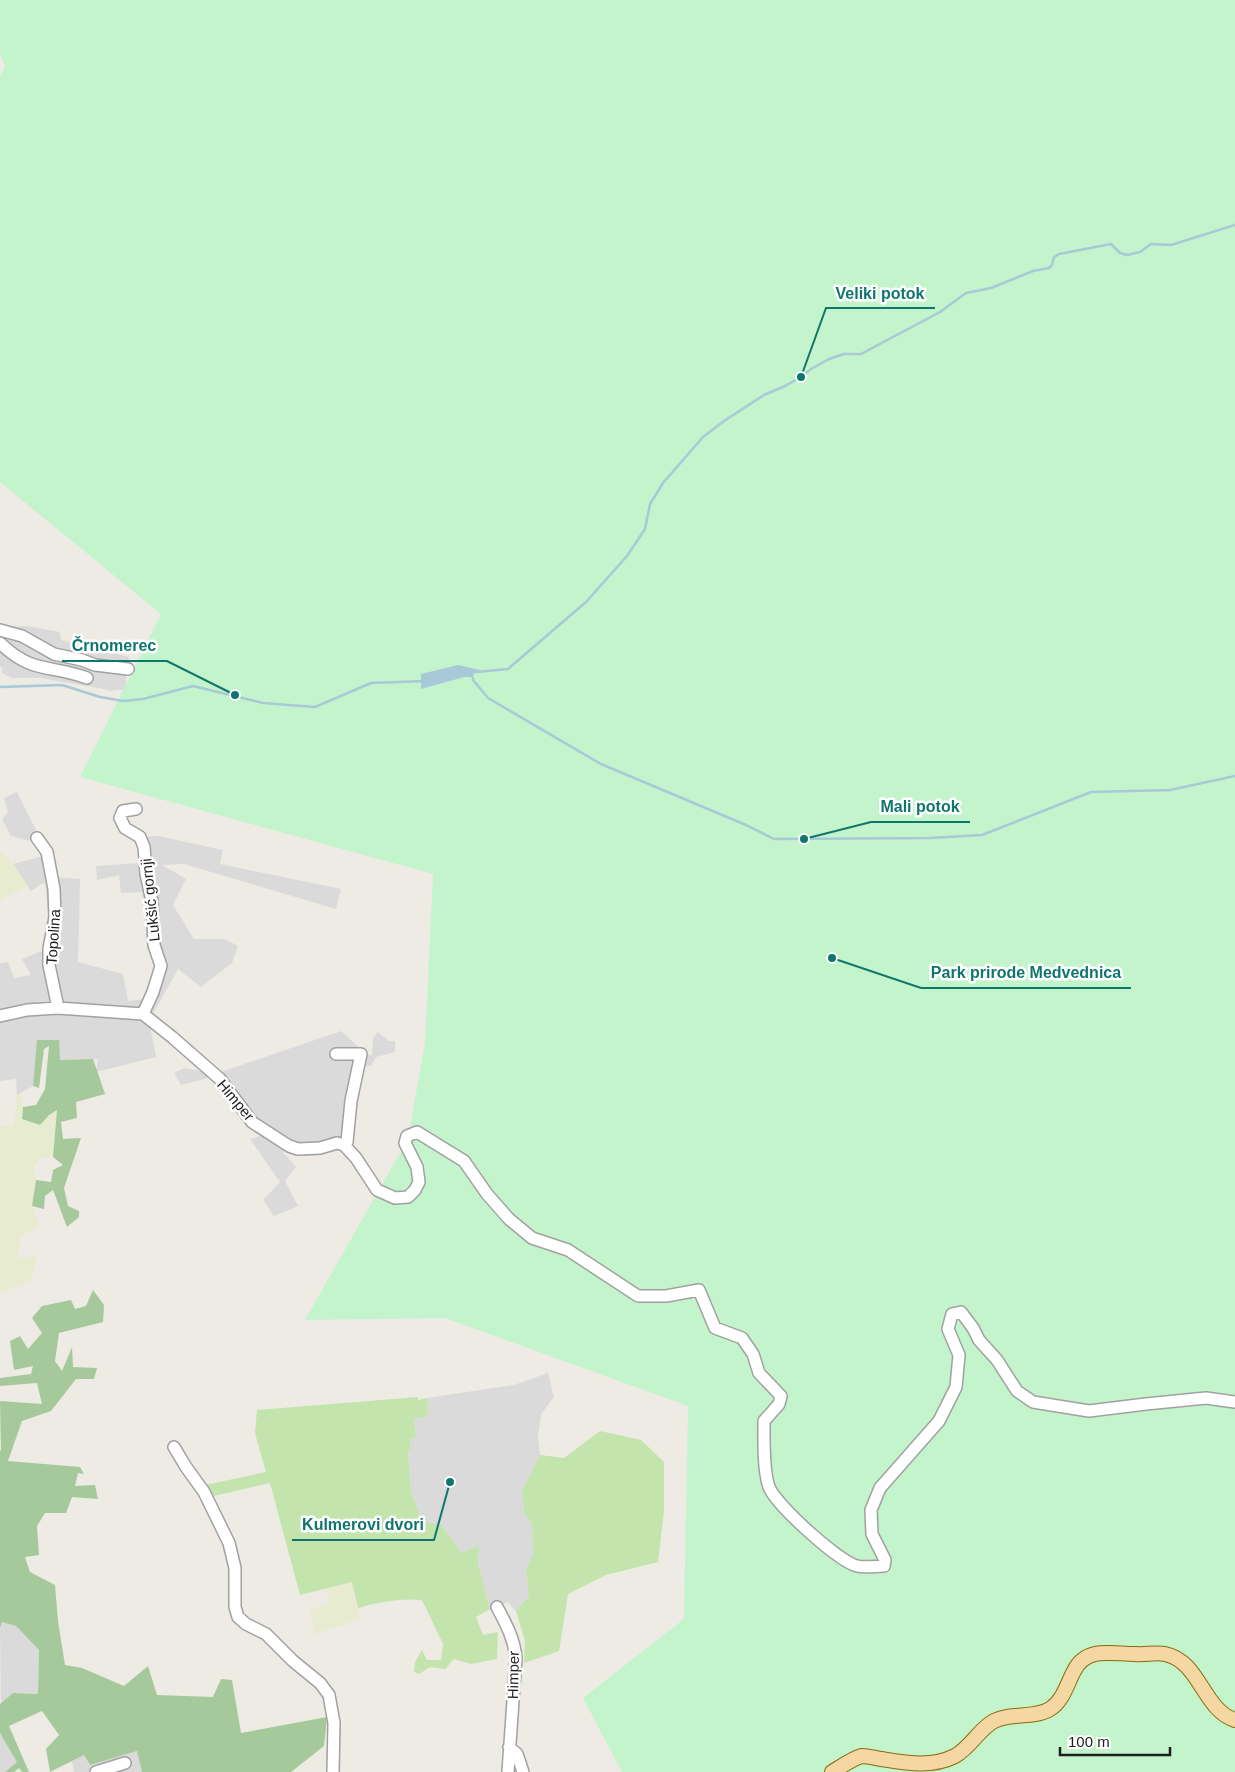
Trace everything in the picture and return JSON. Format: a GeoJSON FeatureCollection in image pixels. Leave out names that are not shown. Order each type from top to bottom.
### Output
{"type":"FeatureCollection","features":[{"type":"Feature","properties":{"kind":"main road"},"geometry":{"type":"LineString","coordinates":[[832,1772],[861,1756],[923,1764],[949,1759],[967,1747],[986,1726],[994,1721],[1049,1709],[1062,1696],[1080,1662],[1093,1654],[1102,1652],[1164,1654],[1182,1660],[1217,1708],[1224,1715],[1235,1720]]}},
{"type":"Feature","properties":{"kind":"street"},"geometry":{"type":"LineString","coordinates":[[0,630],[22,636],[54,654],[95,665],[128,668]]}},
{"type":"Feature","properties":{"kind":"street"},"geometry":{"type":"LineString","coordinates":[[0,643],[16,658],[28,664],[87,678]]}},
{"type":"Feature","properties":{"kind":"street","name":"Lukšić gornji"},"geometry":{"type":"LineString","coordinates":[[136,809],[123,812],[120,818],[125,828],[136,834],[143,842],[146,874],[152,901],[154,945],[161,966],[153,992],[143,1014]]}},
{"type":"Feature","properties":{"kind":"street","name":"Topolina"},"geometry":{"type":"LineString","coordinates":[[37,838],[47,852],[54,889],[55,918],[49,948],[49,965],[58,1008]]}},
{"type":"Feature","properties":{"kind":"street"},"geometry":{"type":"LineString","coordinates":[[0,1016],[27,1010],[58,1008],[143,1014]]}},
{"type":"Feature","properties":{"kind":"street","name":"Himper"},"geometry":{"type":"LineString","coordinates":[[143,1014],[207,1067],[220,1080],[252,1122],[276,1138],[298,1149],[314,1149],[337,1143],[344,1145]]}},
{"type":"Feature","properties":{"kind":"street"},"geometry":{"type":"LineString","coordinates":[[336,1054],[361,1054],[351,1100],[347,1142],[344,1145],[356,1158],[371,1184],[381,1194],[394,1198],[403,1198],[412,1194],[417,1186],[418,1172],[405,1143],[407,1136],[417,1132],[464,1161],[487,1194],[509,1219],[532,1238],[568,1250],[638,1296],[666,1296],[699,1290],[715,1328],[742,1338],[753,1354],[759,1373],[781,1396],[779,1404],[764,1421],[764,1455],[769,1487],[782,1504],[831,1551],[858,1566],[884,1566],[885,1560],[872,1534],[871,1510],[880,1488],[939,1421],[956,1387],[959,1355],[948,1329],[952,1314],[961,1312],[979,1340],[997,1360],[1017,1391],[1033,1402],[1089,1411],[1206,1398],[1235,1402]]}},
{"type":"Feature","properties":{"kind":"street"},"geometry":{"type":"LineString","coordinates":[[174,1447],[204,1492],[229,1542],[235,1568],[235,1607],[238,1617],[246,1624],[266,1634],[320,1683],[329,1695],[334,1723],[333,1772]]}},
{"type":"Feature","properties":{"kind":"street","name":"Himper"},"geometry":{"type":"LineString","coordinates":[[497,1607],[509,1629],[516,1658],[508,1772]]}},
{"type":"Feature","properties":{"kind":"street"},"geometry":{"type":"LineString","coordinates":[[509,1747],[517,1754],[523,1772]]}},
{"type":"Feature","properties":{"kind":"street"},"geometry":{"type":"LineString","coordinates":[[96,1772],[125,1763]]}},
{"type":"Feature","properties":{"kind":"shaded area"},"geometry":{"type":"Polygon","coordinates":[[[27,626],[60,632],[61,640],[129,657],[126,689],[110,691],[39,678],[12,678],[2,673],[2,667],[0,667],[0,627],[27,626]]]}},
{"type":"Feature","properties":{"kind":"shaded area"},"geometry":{"type":"Polygon","coordinates":[[[17,792],[39,836],[54,877],[80,879],[78,962],[123,974],[128,1001],[145,999],[155,972],[146,929],[142,892],[121,893],[119,875],[97,880],[96,866],[140,863],[143,837],[158,836],[223,850],[220,864],[341,889],[336,909],[184,864],[162,865],[186,879],[173,905],[194,939],[225,939],[238,946],[232,963],[201,987],[178,969],[149,1021],[156,1057],[96,1072],[98,1059],[59,1060],[59,1040],[38,1040],[33,1086],[17,1095],[16,1079],[0,1081],[0,963],[8,962],[14,978],[31,975],[22,959],[42,951],[48,912],[45,882],[31,891],[13,864],[43,856],[34,842],[11,836],[2,819],[8,812],[4,798],[17,792]]]}},
{"type":"Feature","properties":{"kind":"shaded area"},"geometry":{"type":"Polygon","coordinates":[[[341,1031],[364,1052],[372,1056],[373,1038],[378,1032],[389,1041],[395,1041],[395,1052],[376,1057],[371,1066],[362,1065],[351,1123],[353,1144],[345,1150],[337,1149],[315,1156],[297,1156],[282,1151],[296,1167],[285,1181],[298,1206],[274,1216],[263,1200],[280,1182],[250,1139],[261,1136],[212,1077],[181,1085],[174,1073],[185,1068],[215,1074],[341,1031]]]}},
{"type":"Feature","properties":{"kind":"shaded area"},"geometry":{"type":"Polygon","coordinates":[[[548,1373],[554,1397],[541,1414],[538,1437],[540,1455],[522,1491],[524,1513],[532,1524],[533,1553],[526,1570],[529,1596],[516,1611],[508,1602],[490,1609],[478,1563],[479,1545],[462,1553],[441,1525],[422,1521],[411,1491],[408,1451],[411,1449],[410,1438],[416,1438],[414,1418],[428,1417],[427,1398],[514,1385],[548,1373]]]}},
{"type":"Feature","properties":{"kind":"shaded area"},"geometry":{"type":"Polygon","coordinates":[[[2,1622],[16,1626],[39,1650],[38,1694],[13,1693],[1,1705],[0,1628],[2,1622]]]}},
{"type":"Feature","properties":{"kind":"shaded area"},"geometry":{"type":"Polygon","coordinates":[[[0,1733],[18,1762],[5,1772],[0,1772],[0,1733]]]}},
{"type":"Feature","properties":{"kind":"shaded area"},"geometry":{"type":"Polygon","coordinates":[[[137,1751],[142,1772],[74,1772],[72,1761],[84,1755],[90,1765],[137,1751]]]}},
{"type":"Feature","properties":{"kind":"green space"},"geometry":{"type":"Polygon","coordinates":[[[0,0],[1235,0],[1235,1772],[622,1772],[583,1698],[684,1619],[688,1406],[445,1318],[305,1320],[408,1139],[425,1043],[433,874],[80,777],[161,614],[0,482],[0,76],[5,66],[0,54],[0,0]]]}},
{"type":"Feature","properties":{"kind":"green space"},"geometry":{"type":"Polygon","coordinates":[[[0,850],[13,864],[28,886],[0,900],[0,850]]]}},
{"type":"Feature","properties":{"kind":"green space"},"geometry":{"type":"Polygon","coordinates":[[[37,1040],[59,1040],[60,1060],[93,1059],[105,1094],[76,1102],[77,1118],[61,1122],[63,1139],[81,1138],[64,1188],[68,1206],[79,1211],[79,1217],[67,1227],[53,1190],[45,1196],[44,1209],[32,1206],[36,1180],[51,1182],[53,1170],[63,1165],[53,1157],[57,1110],[49,1115],[40,1125],[22,1119],[23,1107],[36,1105],[45,1089],[49,1046],[44,1049],[39,1088],[33,1086],[37,1040]]]}},
{"type":"Feature","properties":{"kind":"green space"},"geometry":{"type":"Polygon","coordinates":[[[22,1092],[22,1119],[40,1125],[49,1115],[57,1110],[53,1157],[40,1158],[34,1167],[36,1180],[32,1206],[40,1226],[21,1236],[18,1260],[34,1255],[37,1261],[31,1281],[3,1292],[0,1290],[0,1126],[14,1125],[17,1095],[22,1092]]]}},
{"type":"Feature","properties":{"kind":"green space"},"geometry":{"type":"Polygon","coordinates":[[[93,1290],[104,1305],[103,1322],[59,1333],[55,1361],[62,1371],[72,1347],[73,1367],[97,1368],[94,1379],[76,1379],[51,1411],[22,1421],[8,1461],[80,1467],[84,1474],[78,1473],[75,1486],[95,1485],[98,1499],[72,1497],[66,1513],[45,1513],[37,1526],[39,1555],[25,1557],[30,1572],[55,1585],[65,1665],[82,1668],[124,1686],[148,1666],[157,1695],[213,1697],[221,1679],[232,1680],[241,1733],[327,1717],[324,1746],[291,1772],[142,1772],[137,1751],[90,1765],[84,1755],[50,1772],[46,1749],[59,1735],[42,1711],[9,1726],[29,1772],[22,1772],[19,1768],[14,1772],[5,1772],[17,1762],[0,1733],[0,1704],[13,1693],[38,1694],[39,1650],[16,1626],[2,1622],[0,1628],[0,1401],[42,1404],[37,1383],[0,1386],[0,1378],[31,1374],[33,1366],[14,1370],[10,1341],[20,1336],[28,1349],[42,1333],[32,1318],[42,1306],[71,1300],[75,1309],[86,1306],[93,1290]]]}},
{"type":"Feature","properties":{"kind":"green space"},"geometry":{"type":"Polygon","coordinates":[[[418,1397],[418,1400],[427,1398],[428,1417],[414,1418],[416,1438],[410,1439],[411,1449],[408,1451],[411,1491],[422,1521],[441,1525],[462,1553],[479,1545],[478,1563],[490,1609],[476,1617],[483,1635],[498,1632],[497,1659],[471,1664],[454,1659],[445,1669],[430,1667],[419,1674],[414,1672],[415,1662],[422,1650],[427,1660],[441,1660],[443,1644],[422,1600],[390,1601],[358,1608],[352,1582],[300,1595],[270,1483],[213,1496],[205,1485],[266,1472],[255,1433],[257,1410],[418,1397]]]}},
{"type":"Feature","properties":{"kind":"green space"},"geometry":{"type":"Polygon","coordinates":[[[600,1431],[641,1440],[664,1462],[664,1511],[658,1562],[606,1575],[568,1594],[559,1651],[524,1663],[525,1641],[516,1611],[529,1596],[526,1570],[533,1553],[532,1524],[524,1513],[522,1491],[540,1455],[564,1458],[600,1431]]]}},
{"type":"Feature","properties":{"kind":"green space"},"geometry":{"type":"Polygon","coordinates":[[[352,1582],[360,1619],[315,1634],[309,1611],[330,1603],[326,1589],[352,1582]]]}},
{"type":"Feature","properties":{"kind":"water"},"geometry":{"type":"Polygon","coordinates":[[[458,665],[480,670],[480,673],[473,675],[475,683],[471,677],[464,677],[421,689],[421,674],[458,665]]]}},
{"type":"Feature","properties":{"kind":"waterway"},"geometry":{"type":"LineString","coordinates":[[477,672],[508,669],[586,602],[627,556],[645,529],[650,504],[663,483],[703,437],[764,395],[785,386],[829,359],[844,354],[861,354],[940,312],[966,293],[991,288],[1033,271],[1049,268],[1054,257],[1059,254],[1111,244],[1120,253],[1127,255],[1140,252],[1151,244],[1171,245],[1235,225]]}},
{"type":"Feature","properties":{"kind":"waterway"},"geometry":{"type":"LineString","coordinates":[[473,680],[488,698],[601,764],[746,825],[774,839],[930,838],[982,835],[1091,792],[1170,790],[1235,776]]}},
{"type":"Feature","properties":{"kind":"waterway"},"geometry":{"type":"LineString","coordinates":[[0,687],[62,685],[100,697],[123,701],[143,699],[193,686],[263,703],[315,707],[371,683],[425,681]]}},
{"type":"Feature","properties":{"kind":"place","name":"Veliki potok"},"geometry":{"type":"Point","coordinates":[801,377]}},
{"type":"Feature","properties":{"kind":"place","name":"Črnomerec"},"geometry":{"type":"Point","coordinates":[235,695]}},
{"type":"Feature","properties":{"kind":"place","name":"Mali potok"},"geometry":{"type":"Point","coordinates":[804,839]}},
{"type":"Feature","properties":{"kind":"place","name":"Park prirode Medvednica"},"geometry":{"type":"Point","coordinates":[832,958]}},
{"type":"Feature","properties":{"kind":"place","name":"Kulmerovi dvori"},"geometry":{"type":"Point","coordinates":[450,1482]}}]}
